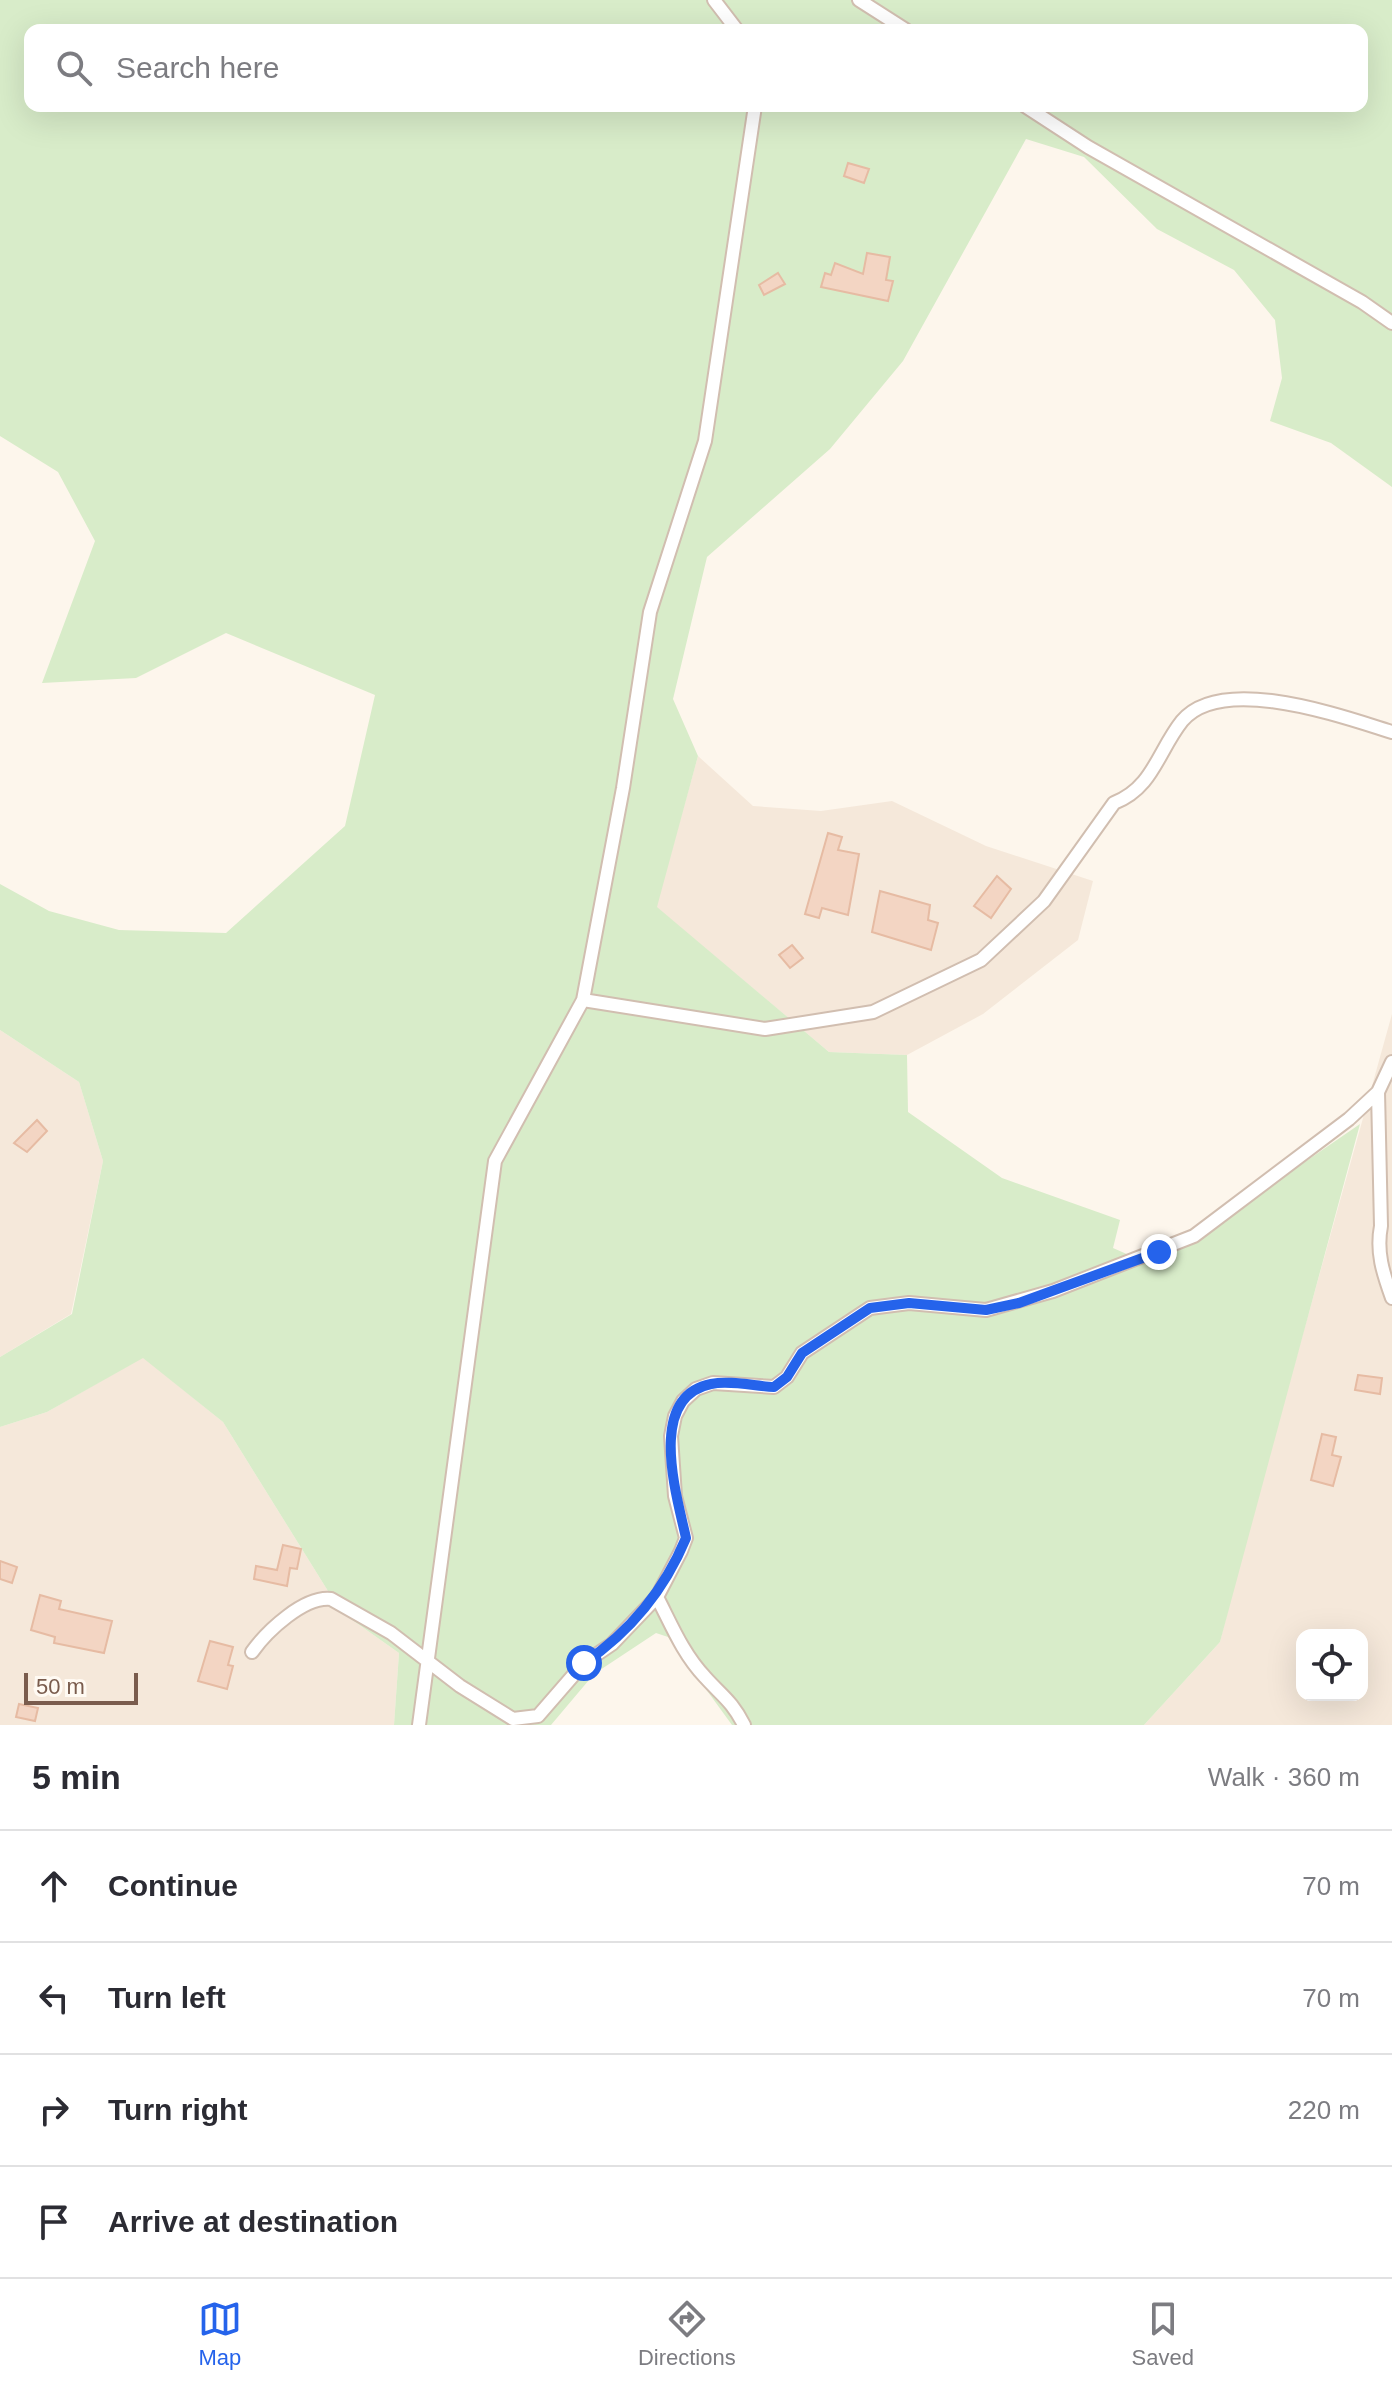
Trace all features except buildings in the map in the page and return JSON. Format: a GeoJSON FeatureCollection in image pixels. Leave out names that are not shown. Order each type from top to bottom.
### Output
{"type":"FeatureCollection","features":[{"type":"Feature","properties":{"kind":"street"},"geometry":{"type":"LineString","coordinates":[[714,0],[732,24]]}},
{"type":"Feature","properties":{"kind":"street"},"geometry":{"type":"LineString","coordinates":[[859,0],[897,24]]}},
{"type":"Feature","properties":{"kind":"street"},"geometry":{"type":"LineString","coordinates":[[419,1725],[495,1161],[583,1000],[623,788],[650,612],[705,441],[754,112]]}},
{"type":"Feature","properties":{"kind":"street"},"geometry":{"type":"LineString","coordinates":[[1034,112],[1088,147],[1362,302],[1392,323]]}},
{"type":"Feature","properties":{"kind":"street"},"geometry":{"type":"LineString","coordinates":[[583,1000],[765,1029],[873,1012],[981,960],[1044,901],[1114,803],[1128,798],[1144,785],[1183,719],[1233,698],[1305,706],[1392,732]]}},
{"type":"Feature","properties":{"kind":"street"},"geometry":{"type":"LineString","coordinates":[[252,1652],[273,1629],[320,1598],[342,1602],[460,1686],[513,1719],[528,1720],[538,1716],[584,1663],[612,1644],[657,1597],[686,1538],[675,1496],[671,1436],[675,1416],[696,1389],[713,1383],[774,1387],[787,1377],[802,1353],[870,1308],[909,1303],[986,1310],[1019,1303],[1159,1252],[1194,1236],[1349,1119],[1378,1092],[1392,1062]]}},
{"type":"Feature","properties":{"kind":"street"},"geometry":{"type":"LineString","coordinates":[[1378,1092],[1381,1199],[1378,1242],[1382,1272],[1392,1298]]}},
{"type":"Feature","properties":{"kind":"street"},"geometry":{"type":"LineString","coordinates":[[657,1597],[683,1649],[705,1677],[733,1701],[744,1725]]}},
{"type":"Feature","properties":{"kind":"shaded area"},"geometry":{"type":"Polygon","coordinates":[[[698,756],[753,806],[821,811],[892,801],[986,846],[1093,881],[1078,940],[983,1014],[907,1055],[829,1052],[656,907],[698,756]]]}},
{"type":"Feature","properties":{"kind":"shaded area"},"geometry":{"type":"Polygon","coordinates":[[[1392,1014],[1392,1725],[1144,1725],[1220,1642],[1392,1014]]]}},
{"type":"Feature","properties":{"kind":"shaded area"},"geometry":{"type":"Polygon","coordinates":[[[0,1030],[79,1082],[103,1161],[71,1314],[0,1357],[0,1030]]]}},
{"type":"Feature","properties":{"kind":"shaded area"},"geometry":{"type":"Polygon","coordinates":[[[143,1357],[223,1422],[341,1612],[399,1653],[394,1725],[0,1725],[0,1427],[47,1412],[143,1357]]]}},
{"type":"Feature","properties":{"kind":"green space"},"geometry":{"type":"Polygon","coordinates":[[[0,0],[1392,0],[1392,487],[1331,443],[1270,421],[1282,378],[1275,320],[1234,270],[1157,229],[1084,157],[1026,139],[903,361],[830,449],[707,557],[673,699],[698,756],[657,907],[829,1052],[907,1055],[908,1112],[1002,1178],[1120,1220],[1113,1248],[1154,1266],[1360,1124],[1220,1642],[1144,1725],[732,1725],[668,1637],[656,1633],[594,1674],[551,1725],[394,1725],[399,1653],[341,1612],[223,1422],[143,1358],[47,1412],[0,1427],[0,1357],[72,1314],[103,1161],[79,1082],[0,1030],[0,884],[49,911],[119,930],[226,933],[345,826],[375,695],[226,633],[136,678],[42,683],[95,541],[58,472],[0,436],[0,0]]]}},
{"type":"Feature","properties":{"kind":"route"},"geometry":{"type":"LineString","coordinates":[[584,1663],[612,1644],[657,1597],[686,1538],[675,1496],[671,1436],[675,1416],[683,1401],[696,1389],[713,1383],[774,1387],[787,1377],[802,1353],[870,1308],[909,1303],[986,1310],[1019,1303],[1159,1252]]}}]}
